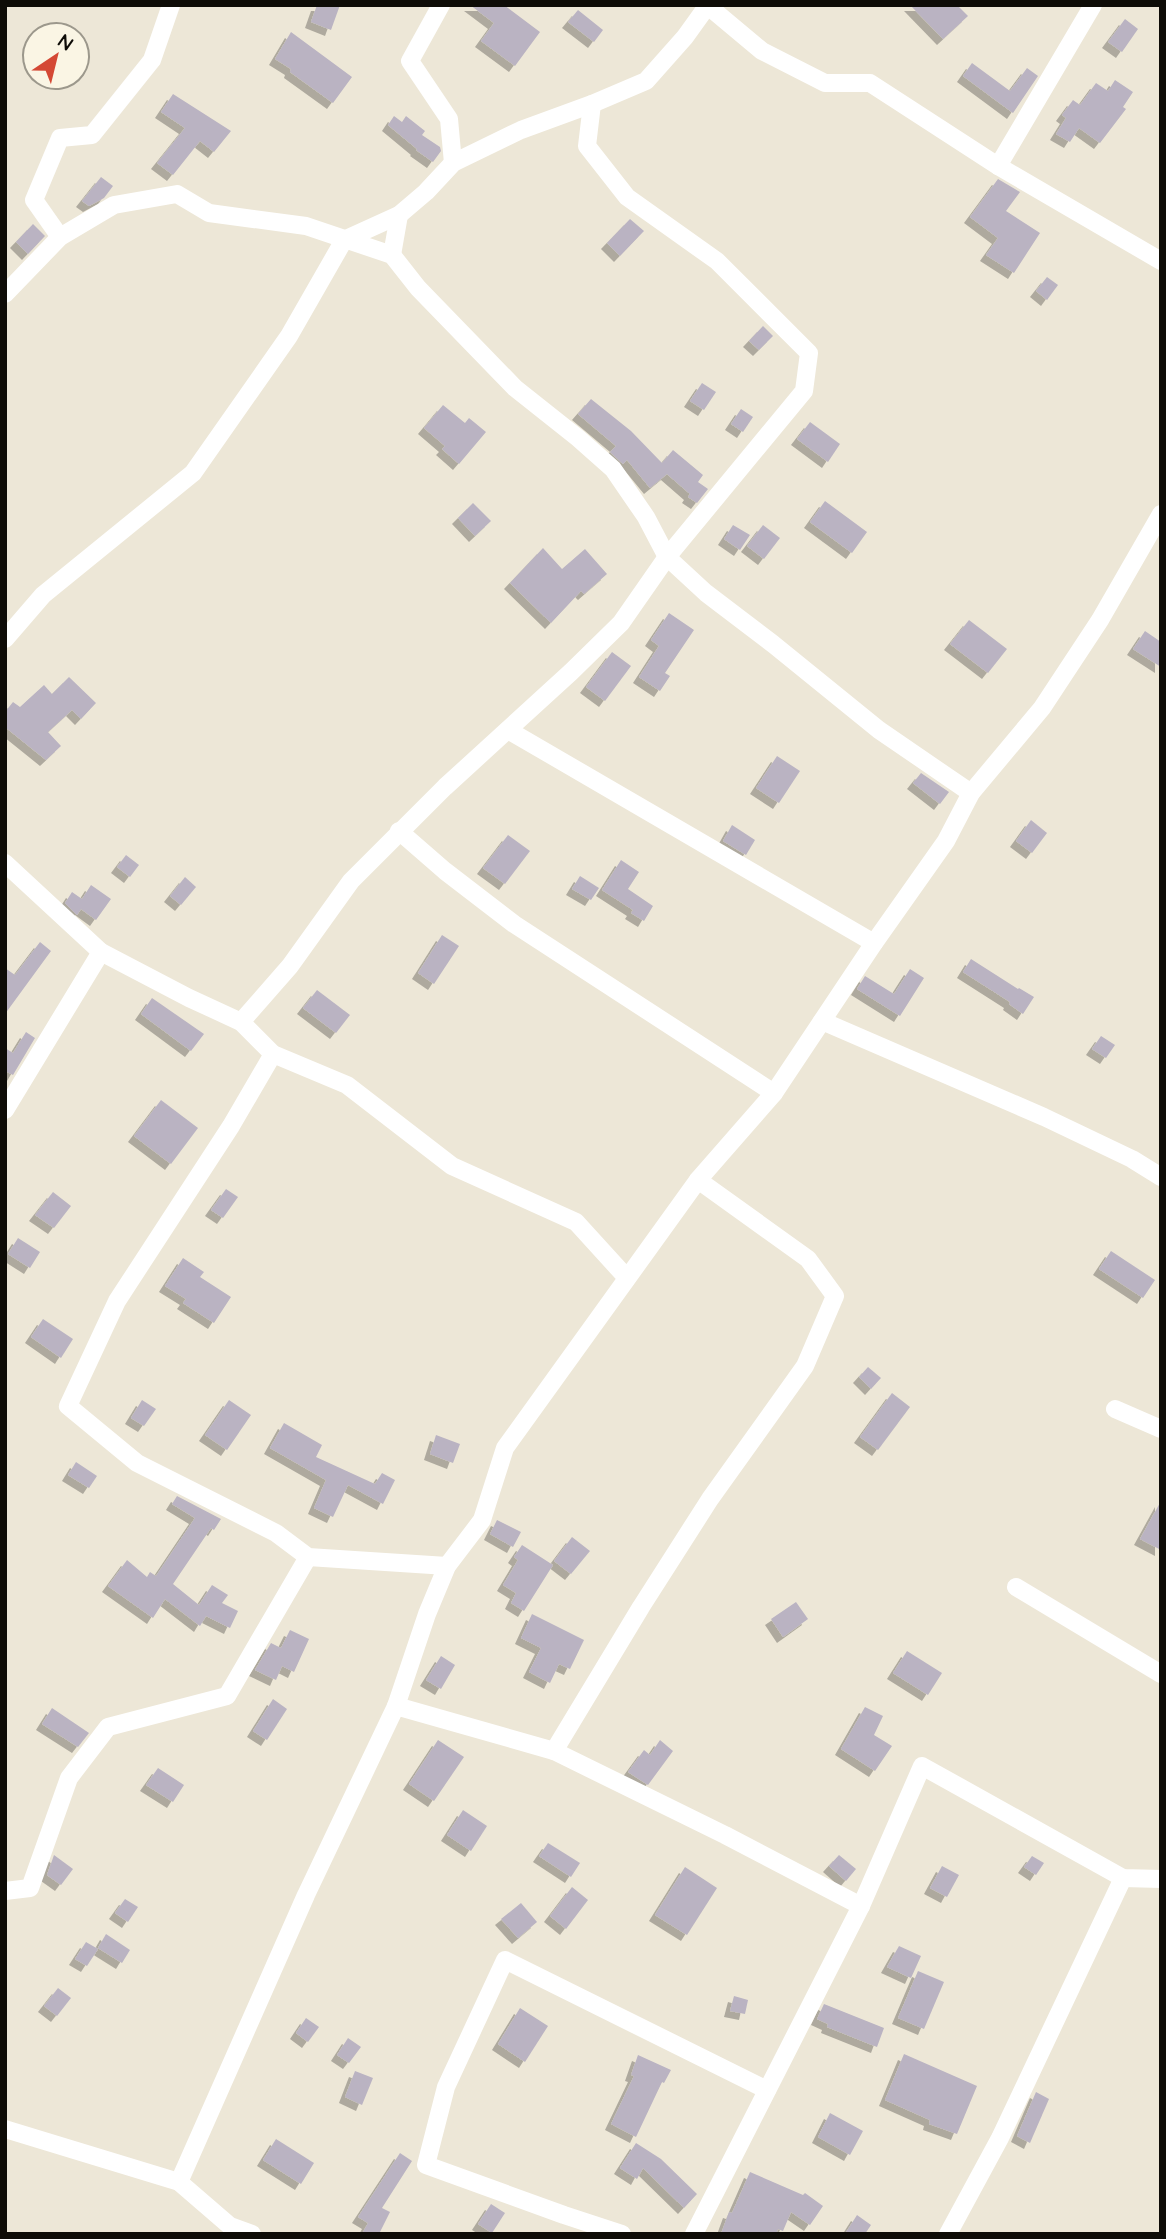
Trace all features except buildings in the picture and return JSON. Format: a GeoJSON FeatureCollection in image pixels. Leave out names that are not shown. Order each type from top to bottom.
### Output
{"type":"FeatureCollection","features":[{"type":"Feature","properties":{"kind":"street"},"geometry":{"type":"LineString","coordinates":[[61,237],[34,200],[60,138],[92,135],[152,60],[171,5]]}},
{"type":"Feature","properties":{"kind":"street"},"geometry":{"type":"LineString","coordinates":[[441,5],[410,61],[449,119],[453,163]]}},
{"type":"Feature","properties":{"kind":"street"},"geometry":{"type":"LineString","coordinates":[[5,639],[43,595],[193,473],[289,336],[344,240],[399,215],[426,192],[453,163],[522,130],[646,81],[685,37],[707,5],[762,51],[825,83],[870,83],[999,166],[1161,261]]}},
{"type":"Feature","properties":{"kind":"street"},"geometry":{"type":"LineString","coordinates":[[999,166],[1093,5]]}},
{"type":"Feature","properties":{"kind":"street"},"geometry":{"type":"LineString","coordinates":[[241,1022],[290,966],[351,881],[399,831],[621,624],[667,557],[804,391],[809,352],[717,261],[627,197],[587,146],[592,104]]}},
{"type":"Feature","properties":{"kind":"street"},"geometry":{"type":"LineString","coordinates":[[5,294],[61,237],[114,205],[177,194],[209,213],[306,226],[392,255],[418,288],[515,388],[613,469],[646,517],[667,557],[706,593],[879,730],[971,793]]}},
{"type":"Feature","properties":{"kind":"street"},"geometry":{"type":"LineString","coordinates":[[392,255],[399,215]]}},
{"type":"Feature","properties":{"kind":"street"},"geometry":{"type":"LineString","coordinates":[[179,2182],[295,1919],[396,1706],[427,1614],[447,1566],[482,1520],[505,1448],[698,1180],[774,1093],[946,841],[971,793],[1042,708],[1100,620],[1161,514]]}},
{"type":"Feature","properties":{"kind":"street"},"geometry":{"type":"LineString","coordinates":[[508,730],[874,943]]}},
{"type":"Feature","properties":{"kind":"street"},"geometry":{"type":"LineString","coordinates":[[399,831],[445,871],[514,924],[774,1093]]}},
{"type":"Feature","properties":{"kind":"street"},"geometry":{"type":"LineString","coordinates":[[5,863],[101,952],[241,1022],[273,1054],[347,1085],[452,1166],[576,1222],[627,1278]]}},
{"type":"Feature","properties":{"kind":"street"},"geometry":{"type":"LineString","coordinates":[[5,1110],[101,952]]}},
{"type":"Feature","properties":{"kind":"street"},"geometry":{"type":"LineString","coordinates":[[822,1021],[1044,1117],[1132,1159],[1161,1177]]}},
{"type":"Feature","properties":{"kind":"street"},"geometry":{"type":"LineString","coordinates":[[273,1054],[231,1126],[117,1301],[68,1405],[137,1463],[276,1533],[308,1556],[447,1566]]}},
{"type":"Feature","properties":{"kind":"street"},"geometry":{"type":"LineString","coordinates":[[554,1751],[703,1510],[805,1366],[835,1296],[808,1259],[698,1180]]}},
{"type":"Feature","properties":{"kind":"street"},"geometry":{"type":"LineString","coordinates":[[1115,1409],[1161,1429]]}},
{"type":"Feature","properties":{"kind":"street"},"geometry":{"type":"LineString","coordinates":[[5,1891],[30,1888],[69,1779],[108,1727],[227,1696],[308,1556]]}},
{"type":"Feature","properties":{"kind":"street"},"geometry":{"type":"LineString","coordinates":[[1016,1587],[1161,1674]]}},
{"type":"Feature","properties":{"kind":"street"},"geometry":{"type":"LineString","coordinates":[[396,1706],[554,1751],[861,1906]]}},
{"type":"Feature","properties":{"kind":"street"},"geometry":{"type":"LineString","coordinates":[[694,2234],[861,1906],[922,1766],[1123,1878],[1161,1879]]}},
{"type":"Feature","properties":{"kind":"street"},"geometry":{"type":"LineString","coordinates":[[948,2234],[1000,2138],[1123,1878]]}},
{"type":"Feature","properties":{"kind":"street"},"geometry":{"type":"LineString","coordinates":[[622,2234],[426,2165],[446,2087],[505,1960],[767,2090]]}},
{"type":"Feature","properties":{"kind":"street"},"geometry":{"type":"LineString","coordinates":[[5,2129],[179,2182],[230,2225],[251,2234]]}}]}
